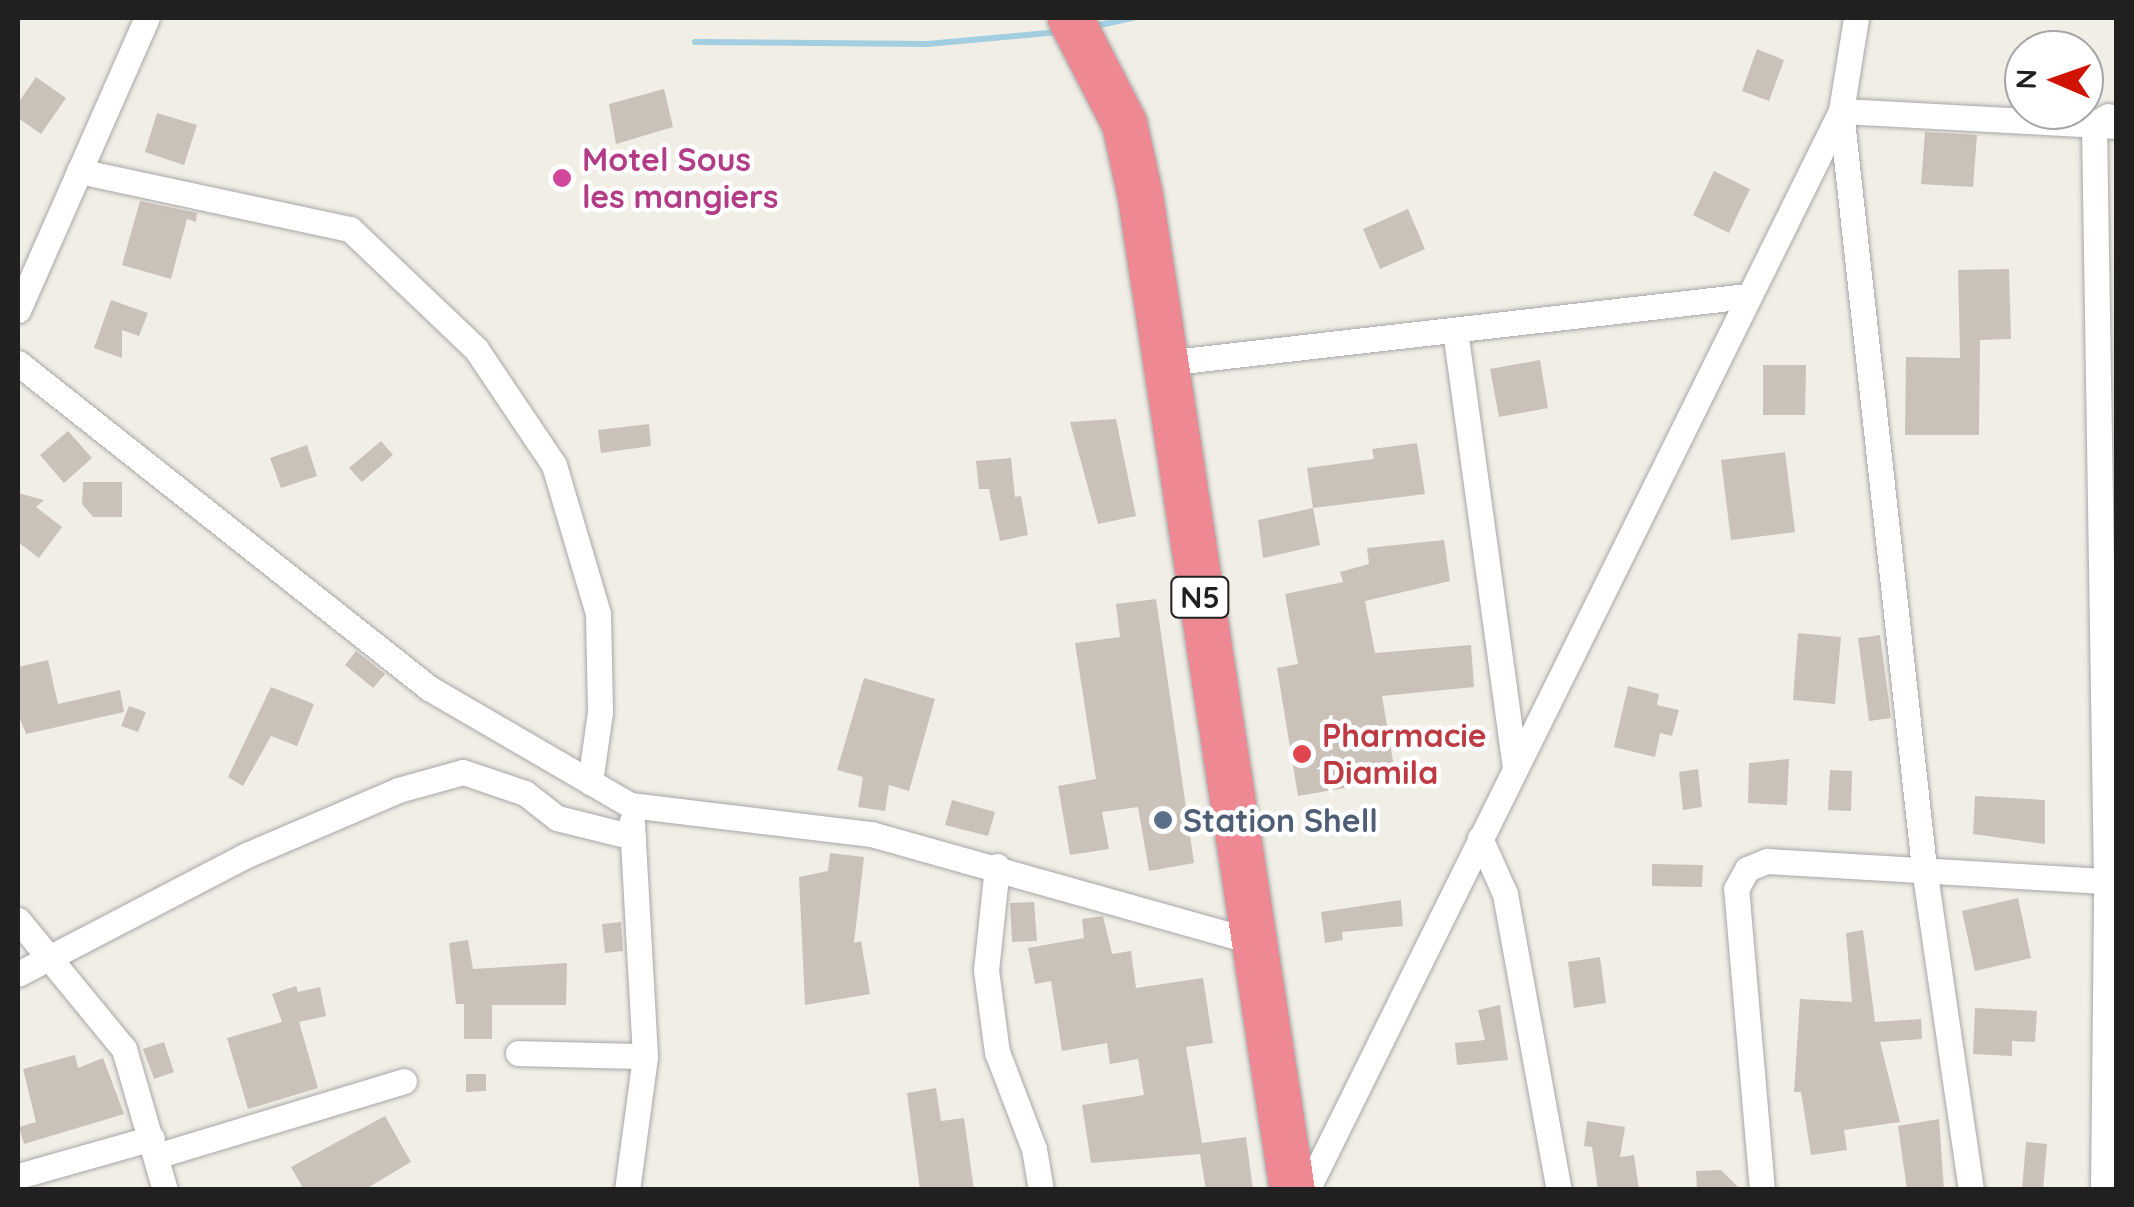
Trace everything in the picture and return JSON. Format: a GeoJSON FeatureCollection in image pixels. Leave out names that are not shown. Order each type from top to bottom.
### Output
{"type":"FeatureCollection","features":[{"type":"Feature","properties":{"kind":"highway","name":"N5"},"geometry":{"type":"LineString","coordinates":[[1070,18],[1124,123],[1165,363],[1292,1190]]}},
{"type":"Feature","properties":{"kind":"street"},"geometry":{"type":"LineString","coordinates":[[18,310],[147,18]]}},
{"type":"Feature","properties":{"kind":"street"},"geometry":{"type":"LineString","coordinates":[[1856,18],[1842,110],[1924,868],[1971,1190]]}},
{"type":"Feature","properties":{"kind":"street"},"geometry":{"type":"LineString","coordinates":[[1842,110],[2109,120],[2111,882],[2103,1190]]}},
{"type":"Feature","properties":{"kind":"street"},"geometry":{"type":"LineString","coordinates":[[1307,1190],[1842,110]]}},
{"type":"Feature","properties":{"kind":"street"},"geometry":{"type":"LineString","coordinates":[[79,171],[350,228],[476,349],[554,466],[598,614],[600,712],[590,782]]}},
{"type":"Feature","properties":{"kind":"street"},"geometry":{"type":"LineString","coordinates":[[1165,363],[1747,296]]}},
{"type":"Feature","properties":{"kind":"street"},"geometry":{"type":"LineString","coordinates":[[1455,330],[1514,768]]}},
{"type":"Feature","properties":{"kind":"street"},"geometry":{"type":"LineString","coordinates":[[18,363],[429,688],[630,805],[826,824],[997,866],[1251,942]]}},
{"type":"Feature","properties":{"kind":"street"},"geometry":{"type":"LineString","coordinates":[[18,974],[249,854],[398,790],[463,772],[525,793],[558,818],[633,837]]}},
{"type":"Feature","properties":{"kind":"street"},"geometry":{"type":"LineString","coordinates":[[626,1190],[645,1056],[630,805]]}},
{"type":"Feature","properties":{"kind":"street"},"geometry":{"type":"LineString","coordinates":[[1480,838],[1505,894],[1560,1190]]}},
{"type":"Feature","properties":{"kind":"street"},"geometry":{"type":"LineString","coordinates":[[1762,1190],[1736,888],[1747,869],[1768,861],[2111,882]]}},
{"type":"Feature","properties":{"kind":"street"},"geometry":{"type":"LineString","coordinates":[[997,866],[986,970],[996,1052],[1034,1149],[1040,1190]]}},
{"type":"Feature","properties":{"kind":"street"},"geometry":{"type":"LineString","coordinates":[[18,920],[124,1049],[164,1190]]}},
{"type":"Feature","properties":{"kind":"street"},"geometry":{"type":"LineString","coordinates":[[518,1053],[645,1056]]}},
{"type":"Feature","properties":{"kind":"street"},"geometry":{"type":"LineString","coordinates":[[18,1176],[154,1147],[404,1081]]}},
{"type":"Feature","properties":{"kind":"building"},"geometry":{"type":"Polygon","coordinates":[[[1757,49],[1784,60],[1769,101],[1742,91],[1757,49]]]}},
{"type":"Feature","properties":{"kind":"building"},"geometry":{"type":"Polygon","coordinates":[[[36,77],[66,98],[41,134],[18,118],[18,103],[36,77]]]}},
{"type":"Feature","properties":{"kind":"building"},"geometry":{"type":"Polygon","coordinates":[[[664,89],[673,127],[616,144],[609,104],[664,89]]]}},
{"type":"Feature","properties":{"kind":"building"},"geometry":{"type":"Polygon","coordinates":[[[157,113],[197,125],[184,165],[145,152],[157,113]]]}},
{"type":"Feature","properties":{"kind":"building"},"geometry":{"type":"Polygon","coordinates":[[[1925,132],[1977,135],[1973,187],[1921,184],[1925,132]]]}},
{"type":"Feature","properties":{"kind":"building"},"geometry":{"type":"Polygon","coordinates":[[[1714,171],[1750,189],[1729,233],[1693,215],[1714,171]]]}},
{"type":"Feature","properties":{"kind":"building"},"geometry":{"type":"Polygon","coordinates":[[[140,201],[197,213],[196,222],[187,219],[171,279],[122,265],[140,201]]]}},
{"type":"Feature","properties":{"kind":"building"},"geometry":{"type":"Polygon","coordinates":[[[1408,209],[1425,249],[1380,269],[1363,229],[1408,209]]]}},
{"type":"Feature","properties":{"kind":"building"},"geometry":{"type":"Polygon","coordinates":[[[2009,269],[2011,339],[1980,340],[1979,435],[1905,435],[1906,357],[1960,358],[1958,270],[2009,269]]]}},
{"type":"Feature","properties":{"kind":"building"},"geometry":{"type":"Polygon","coordinates":[[[111,300],[148,313],[139,336],[122,330],[122,358],[94,348],[111,300]]]}},
{"type":"Feature","properties":{"kind":"building"},"geometry":{"type":"Polygon","coordinates":[[[1540,360],[1548,408],[1499,417],[1490,369],[1540,360]]]}},
{"type":"Feature","properties":{"kind":"building"},"geometry":{"type":"Polygon","coordinates":[[[1763,365],[1806,365],[1805,415],[1763,415],[1763,365]]]}},
{"type":"Feature","properties":{"kind":"building"},"geometry":{"type":"Polygon","coordinates":[[[1116,419],[1136,516],[1098,524],[1070,422],[1116,419]]]}},
{"type":"Feature","properties":{"kind":"building"},"geometry":{"type":"Polygon","coordinates":[[[649,424],[651,446],[601,453],[598,430],[649,424]]]}},
{"type":"Feature","properties":{"kind":"building"},"geometry":{"type":"Polygon","coordinates":[[[68,431],[92,458],[64,483],[40,455],[68,431]]]}},
{"type":"Feature","properties":{"kind":"building"},"geometry":{"type":"Polygon","coordinates":[[[381,441],[393,455],[362,482],[349,468],[381,441]]]}},
{"type":"Feature","properties":{"kind":"building"},"geometry":{"type":"Polygon","coordinates":[[[1417,443],[1425,494],[1313,508],[1307,468],[1374,459],[1372,449],[1417,443]]]}},
{"type":"Feature","properties":{"kind":"building"},"geometry":{"type":"Polygon","coordinates":[[[307,445],[317,476],[281,488],[270,458],[307,445]]]}},
{"type":"Feature","properties":{"kind":"building"},"geometry":{"type":"Polygon","coordinates":[[[1785,452],[1795,532],[1731,540],[1721,460],[1785,452]]]}},
{"type":"Feature","properties":{"kind":"building"},"geometry":{"type":"Polygon","coordinates":[[[1011,458],[1015,497],[1021,496],[1028,535],[1000,541],[989,489],[979,489],[976,461],[1011,458]]]}},
{"type":"Feature","properties":{"kind":"building"},"geometry":{"type":"Polygon","coordinates":[[[83,482],[122,482],[122,517],[93,517],[82,504],[83,482]]]}},
{"type":"Feature","properties":{"kind":"building"},"geometry":{"type":"Polygon","coordinates":[[[18,493],[44,500],[36,507],[62,527],[39,558],[18,542],[18,493]]]}},
{"type":"Feature","properties":{"kind":"building"},"geometry":{"type":"Polygon","coordinates":[[[1313,508],[1320,545],[1263,558],[1258,520],[1313,508]]]}},
{"type":"Feature","properties":{"kind":"building"},"geometry":{"type":"Polygon","coordinates":[[[1444,540],[1450,581],[1365,601],[1375,653],[1471,645],[1474,687],[1382,696],[1396,779],[1298,796],[1277,668],[1298,664],[1285,594],[1343,582],[1340,572],[1369,564],[1367,548],[1444,540]]]}},
{"type":"Feature","properties":{"kind":"building"},"geometry":{"type":"Polygon","coordinates":[[[1156,599],[1194,863],[1149,871],[1138,807],[1102,812],[1109,849],[1070,855],[1058,786],[1096,779],[1075,643],[1120,637],[1116,604],[1156,599]]]}},
{"type":"Feature","properties":{"kind":"building"},"geometry":{"type":"Polygon","coordinates":[[[1798,633],[1841,637],[1835,704],[1793,700],[1798,633]]]}},
{"type":"Feature","properties":{"kind":"building"},"geometry":{"type":"Polygon","coordinates":[[[1880,635],[1891,718],[1869,721],[1858,638],[1880,635]]]}},
{"type":"Feature","properties":{"kind":"building"},"geometry":{"type":"Polygon","coordinates":[[[356,651],[385,674],[373,688],[345,665],[356,651]]]}},
{"type":"Feature","properties":{"kind":"building"},"geometry":{"type":"Polygon","coordinates":[[[48,660],[58,704],[120,690],[124,712],[26,734],[18,713],[18,667],[48,660]]]}},
{"type":"Feature","properties":{"kind":"building"},"geometry":{"type":"Polygon","coordinates":[[[864,678],[935,699],[909,791],[889,785],[885,811],[858,807],[863,777],[837,770],[864,678]]]}},
{"type":"Feature","properties":{"kind":"building"},"geometry":{"type":"Polygon","coordinates":[[[1628,686],[1659,694],[1657,705],[1679,710],[1672,736],[1660,733],[1655,757],[1614,747],[1628,686]]]}},
{"type":"Feature","properties":{"kind":"building"},"geometry":{"type":"Polygon","coordinates":[[[271,687],[314,704],[297,746],[271,736],[243,786],[228,777],[271,687]]]}},
{"type":"Feature","properties":{"kind":"building"},"geometry":{"type":"Polygon","coordinates":[[[129,706],[146,712],[138,732],[121,726],[129,706]]]}},
{"type":"Feature","properties":{"kind":"building"},"geometry":{"type":"Polygon","coordinates":[[[1789,759],[1787,805],[1748,803],[1749,763],[1789,759]]]}},
{"type":"Feature","properties":{"kind":"building"},"geometry":{"type":"Polygon","coordinates":[[[1698,769],[1702,807],[1683,810],[1679,772],[1698,769]]]}},
{"type":"Feature","properties":{"kind":"building"},"geometry":{"type":"Polygon","coordinates":[[[1830,770],[1852,771],[1851,811],[1828,810],[1830,770]]]}},
{"type":"Feature","properties":{"kind":"building"},"geometry":{"type":"Polygon","coordinates":[[[1975,796],[2045,800],[2045,844],[1973,834],[1975,796]]]}},
{"type":"Feature","properties":{"kind":"building"},"geometry":{"type":"Polygon","coordinates":[[[952,800],[995,812],[988,836],[945,825],[952,800]]]}},
{"type":"Feature","properties":{"kind":"building"},"geometry":{"type":"Polygon","coordinates":[[[830,853],[864,857],[854,943],[861,941],[870,994],[805,1005],[799,877],[828,871],[830,853]]]}},
{"type":"Feature","properties":{"kind":"building"},"geometry":{"type":"Polygon","coordinates":[[[1652,864],[1703,865],[1702,887],[1652,886],[1652,864]]]}},
{"type":"Feature","properties":{"kind":"building"},"geometry":{"type":"Polygon","coordinates":[[[2018,898],[2031,958],[1975,971],[1962,911],[2018,898]]]}},
{"type":"Feature","properties":{"kind":"building"},"geometry":{"type":"Polygon","coordinates":[[[1401,900],[1403,926],[1342,932],[1343,940],[1325,943],[1321,912],[1401,900]]]}},
{"type":"Feature","properties":{"kind":"building"},"geometry":{"type":"Polygon","coordinates":[[[1034,902],[1037,941],[1012,942],[1010,903],[1034,902]]]}},
{"type":"Feature","properties":{"kind":"building"},"geometry":{"type":"Polygon","coordinates":[[[1103,916],[1112,954],[1131,951],[1136,988],[1203,978],[1213,1043],[1186,1047],[1202,1143],[1246,1137],[1253,1190],[1206,1190],[1200,1154],[1091,1163],[1082,1105],[1144,1095],[1138,1059],[1110,1064],[1107,1043],[1062,1051],[1051,981],[1035,984],[1028,948],[1084,938],[1082,919],[1103,916]]]}},
{"type":"Feature","properties":{"kind":"building"},"geometry":{"type":"Polygon","coordinates":[[[621,922],[623,951],[605,953],[602,924],[621,922]]]}},
{"type":"Feature","properties":{"kind":"building"},"geometry":{"type":"Polygon","coordinates":[[[1863,930],[1875,1022],[1921,1019],[1922,1039],[1880,1042],[1900,1122],[1844,1130],[1847,1150],[1811,1155],[1801,1092],[1794,1092],[1800,999],[1852,1002],[1846,933],[1863,930]]]}},
{"type":"Feature","properties":{"kind":"building"},"geometry":{"type":"Polygon","coordinates":[[[468,940],[473,969],[567,963],[566,1005],[492,1005],[492,1039],[464,1039],[464,1004],[456,1004],[449,943],[468,940]]]}},
{"type":"Feature","properties":{"kind":"building"},"geometry":{"type":"Polygon","coordinates":[[[1600,957],[1606,1003],[1574,1008],[1568,962],[1600,957]]]}},
{"type":"Feature","properties":{"kind":"building"},"geometry":{"type":"Polygon","coordinates":[[[296,986],[298,992],[320,987],[326,1016],[299,1022],[318,1088],[248,1109],[227,1038],[282,1022],[272,994],[296,986]]]}},
{"type":"Feature","properties":{"kind":"building"},"geometry":{"type":"Polygon","coordinates":[[[1500,1005],[1508,1060],[1457,1065],[1455,1043],[1485,1040],[1478,1010],[1500,1005]]]}},
{"type":"Feature","properties":{"kind":"building"},"geometry":{"type":"Polygon","coordinates":[[[1975,1008],[2037,1011],[2035,1042],[2012,1041],[2012,1056],[1973,1054],[1975,1008]]]}},
{"type":"Feature","properties":{"kind":"building"},"geometry":{"type":"Polygon","coordinates":[[[164,1042],[174,1072],[154,1079],[143,1049],[164,1042]]]}},
{"type":"Feature","properties":{"kind":"building"},"geometry":{"type":"Polygon","coordinates":[[[75,1055],[78,1068],[103,1058],[124,1114],[24,1144],[19,1127],[36,1122],[23,1069],[75,1055]]]}},
{"type":"Feature","properties":{"kind":"building"},"geometry":{"type":"Polygon","coordinates":[[[466,1074],[486,1074],[486,1091],[466,1092],[466,1074]]]}},
{"type":"Feature","properties":{"kind":"building"},"geometry":{"type":"Polygon","coordinates":[[[936,1088],[941,1121],[964,1118],[974,1190],[920,1190],[907,1093],[936,1088]]]}},
{"type":"Feature","properties":{"kind":"building"},"geometry":{"type":"Polygon","coordinates":[[[385,1116],[411,1162],[369,1187],[304,1190],[291,1167],[385,1116]]]}},
{"type":"Feature","properties":{"kind":"building"},"geometry":{"type":"Polygon","coordinates":[[[1939,1119],[1944,1190],[1907,1190],[1898,1126],[1939,1119]]]}},
{"type":"Feature","properties":{"kind":"building"},"geometry":{"type":"Polygon","coordinates":[[[1587,1121],[1625,1127],[1620,1157],[1634,1155],[1639,1190],[1598,1190],[1592,1147],[1584,1146],[1587,1121]]]}},
{"type":"Feature","properties":{"kind":"building"},"geometry":{"type":"Polygon","coordinates":[[[2026,1142],[2047,1144],[2043,1190],[2022,1190],[2026,1142]]]}},
{"type":"Feature","properties":{"kind":"building"},"geometry":{"type":"Polygon","coordinates":[[[1721,1170],[1741,1190],[1697,1190],[1696,1171],[1721,1170]]]}},
{"type":"Feature","properties":{"kind":"waterway"},"geometry":{"type":"LineString","coordinates":[[1095,26],[1133,18]]}},
{"type":"Feature","properties":{"kind":"waterway"},"geometry":{"type":"LineString","coordinates":[[695,42],[927,44],[1058,32]]}},
{"type":"Feature","properties":{"kind":"place","name":"Motel Sous les mangiers"},"geometry":{"type":"Point","coordinates":[562,178]}},
{"type":"Feature","properties":{"kind":"place","name":"Pharmacie Diamila"},"geometry":{"type":"Point","coordinates":[1302,754]}},
{"type":"Feature","properties":{"kind":"place","name":"Station Shell"},"geometry":{"type":"Point","coordinates":[1163,820]}}]}
